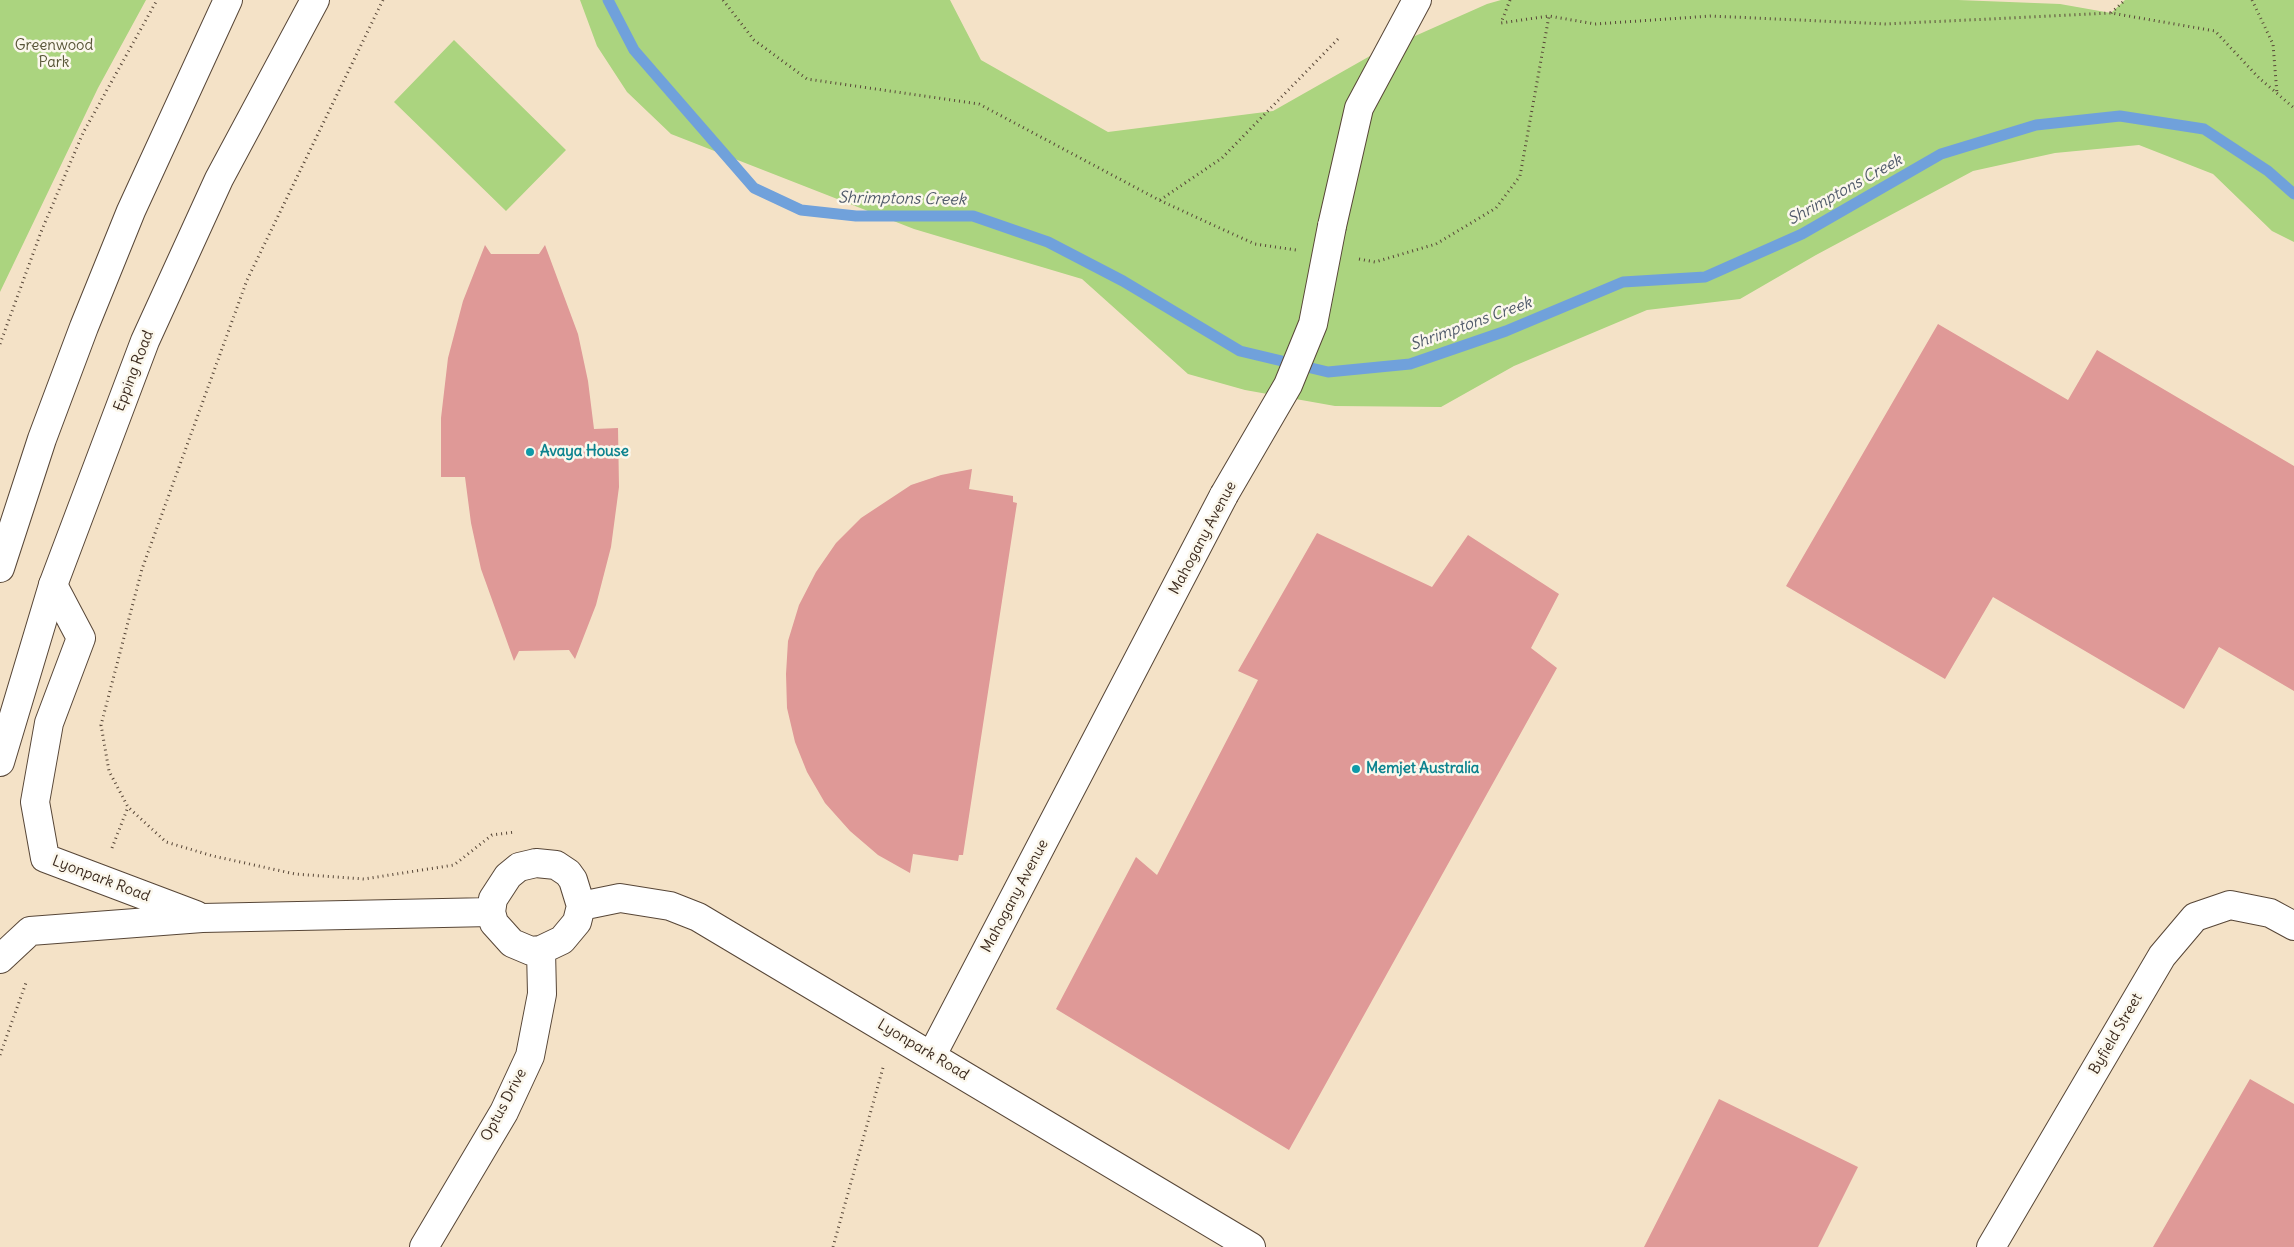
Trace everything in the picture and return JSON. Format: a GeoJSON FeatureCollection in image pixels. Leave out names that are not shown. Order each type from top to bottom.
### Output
{"type":"FeatureCollection","features":[{"type":"Feature","properties":{"kind":"street"},"geometry":{"type":"LineString","coordinates":[[0,568],[42,439],[84,327],[131,211],[228,0]]}},
{"type":"Feature","properties":{"kind":"street","name":"Epping Road"},"geometry":{"type":"LineString","coordinates":[[0,762],[53,585],[145,341],[219,179],[314,0]]}},
{"type":"Feature","properties":{"kind":"street","name":"Mahogany Avenue"},"geometry":{"type":"LineString","coordinates":[[932,1055],[1224,496],[1288,384],[1309,332],[1359,108],[1417,0]]}},
{"type":"Feature","properties":{"kind":"street","name":"Lyonpark Road"},"geometry":{"type":"LineString","coordinates":[[53,585],[81,638],[49,723],[35,802],[46,858],[202,918]]}},
{"type":"Feature","properties":{"kind":"street"},"geometry":{"type":"LineString","coordinates":[[536,863],[556,866],[568,873],[573,880],[581,906],[577,922],[562,940],[541,950],[531,951],[512,942],[494,923],[491,912],[493,899],[508,876],[519,867],[536,863]]}},
{"type":"Feature","properties":{"kind":"street","name":"Lyonpark Road"},"geometry":{"type":"LineString","coordinates":[[581,906],[620,898],[670,906],[698,917],[894,1032],[1251,1247]]}},
{"type":"Feature","properties":{"kind":"street","name":"Byfield Street"},"geometry":{"type":"LineString","coordinates":[[1991,1247],[2162,956],[2195,917],[2230,905],[2270,913],[2294,926]]}},
{"type":"Feature","properties":{"kind":"street","name":"Lyonpark Road"},"geometry":{"type":"LineString","coordinates":[[0,959],[30,931],[202,918],[491,912]]}},
{"type":"Feature","properties":{"kind":"street","name":"Optus Drive"},"geometry":{"type":"LineString","coordinates":[[424,1247],[504,1112],[530,1056],[542,994],[541,950]]}},
{"type":"Feature","properties":{"kind":"path"},"geometry":{"type":"LineString","coordinates":[[0,344],[41,232],[84,133],[157,0]]}},
{"type":"Feature","properties":{"kind":"path"},"geometry":{"type":"LineString","coordinates":[[383,0],[247,280],[142,569],[101,725],[109,771],[128,807],[166,842],[213,856],[295,874],[364,879],[454,864],[492,835],[523,831]]}},
{"type":"Feature","properties":{"kind":"path"},"geometry":{"type":"LineString","coordinates":[[723,0],[754,40],[807,79],[979,104],[1160,200],[1254,244],[1301,251]]}},
{"type":"Feature","properties":{"kind":"path"},"geometry":{"type":"LineString","coordinates":[[1510,0],[1501,24],[1549,16],[1595,24],[1711,16],[1886,24],[2111,13],[2215,30],[2259,78],[2294,108]]}},
{"type":"Feature","properties":{"kind":"path"},"geometry":{"type":"LineString","coordinates":[[2111,13],[2125,0]]}},
{"type":"Feature","properties":{"kind":"path"},"geometry":{"type":"LineString","coordinates":[[2252,0],[2272,44],[2277,94]]}},
{"type":"Feature","properties":{"kind":"path"},"geometry":{"type":"LineString","coordinates":[[1356,259],[1375,262],[1436,244],[1496,208],[1520,176],[1549,16]]}},
{"type":"Feature","properties":{"kind":"path"},"geometry":{"type":"LineString","coordinates":[[1160,200],[1222,158],[1339,38]]}},
{"type":"Feature","properties":{"kind":"path"},"geometry":{"type":"LineString","coordinates":[[834,1247],[894,1032]]}},
{"type":"Feature","properties":{"kind":"green space","name":"Greenwood Park"},"geometry":{"type":"Polygon","coordinates":[[[0,0],[146,0],[98,88],[0,292],[0,0]]]}},
{"type":"Feature","properties":{"kind":"green space"},"geometry":{"type":"Polygon","coordinates":[[[580,0],[950,0],[981,60],[1108,132],[1273,111],[1370,56],[1487,4],[1501,0],[1958,0],[2060,4],[2111,13],[2125,0],[2294,0],[2294,242],[2272,231],[2213,174],[2139,145],[2055,153],[1973,171],[1816,255],[1740,299],[1647,310],[1514,366],[1441,407],[1335,406],[1245,390],[1188,374],[1082,279],[914,229],[671,134],[627,92],[597,46],[580,0]]]}},
{"type":"Feature","properties":{"kind":"green space"},"geometry":{"type":"Polygon","coordinates":[[[454,40],[566,150],[506,211],[394,102],[454,40]]]}},
{"type":"Feature","properties":{"kind":"building","name":"Avaya House"},"geometry":{"type":"Polygon","coordinates":[[[485,245],[491,254],[539,254],[545,245],[578,334],[588,381],[594,429],[618,428],[619,487],[611,547],[596,605],[575,659],[569,650],[519,651],[514,661],[481,569],[471,523],[465,477],[441,477],[441,418],[448,358],[463,301],[485,245]]]}},
{"type":"Feature","properties":{"kind":"building"},"geometry":{"type":"Polygon","coordinates":[[[1938,324],[2068,400],[2097,350],[2294,466],[2294,691],[2219,647],[2184,709],[1993,597],[1945,679],[1786,586],[1938,324]]]}},
{"type":"Feature","properties":{"kind":"building"},"geometry":{"type":"Polygon","coordinates":[[[972,469],[969,489],[1013,496],[1013,502],[1017,503],[963,855],[959,855],[958,861],[913,854],[910,873],[878,855],[850,831],[825,803],[807,772],[795,742],[787,708],[786,674],[788,641],[799,605],[816,572],[836,543],[861,518],[911,485],[941,475],[972,469]]]}},
{"type":"Feature","properties":{"kind":"building","name":"Memjet Australia"},"geometry":{"type":"Polygon","coordinates":[[[1317,533],[1432,587],[1468,535],[1559,594],[1531,648],[1557,668],[1289,1150],[1056,1009],[1136,857],[1157,875],[1258,680],[1238,671],[1317,533]]]}},
{"type":"Feature","properties":{"kind":"building"},"geometry":{"type":"Polygon","coordinates":[[[2250,1079],[2294,1104],[2294,1247],[2153,1247],[2250,1079]]]}},
{"type":"Feature","properties":{"kind":"building"},"geometry":{"type":"Polygon","coordinates":[[[1719,1099],[1858,1167],[1818,1247],[1644,1247],[1719,1099]]]}},
{"type":"Feature","properties":{"kind":"waterway","name":"Shrimptons Creek"},"geometry":{"type":"LineString","coordinates":[[608,0],[634,50],[754,188],[801,210],[856,216],[973,216],[1048,242],[1123,281],[1240,351],[1328,372],[1410,364],[1506,331],[1623,282],[1705,277],[1802,234],[1941,154],[2036,125],[2120,116],[2204,129],[2268,171],[2294,194]]}},
{"type":"Feature","properties":{"kind":"place","name":"Avaya House"},"geometry":{"type":"Point","coordinates":[530,452]}},
{"type":"Feature","properties":{"kind":"place","name":"Memjet Australia"},"geometry":{"type":"Point","coordinates":[1356,769]}}]}
